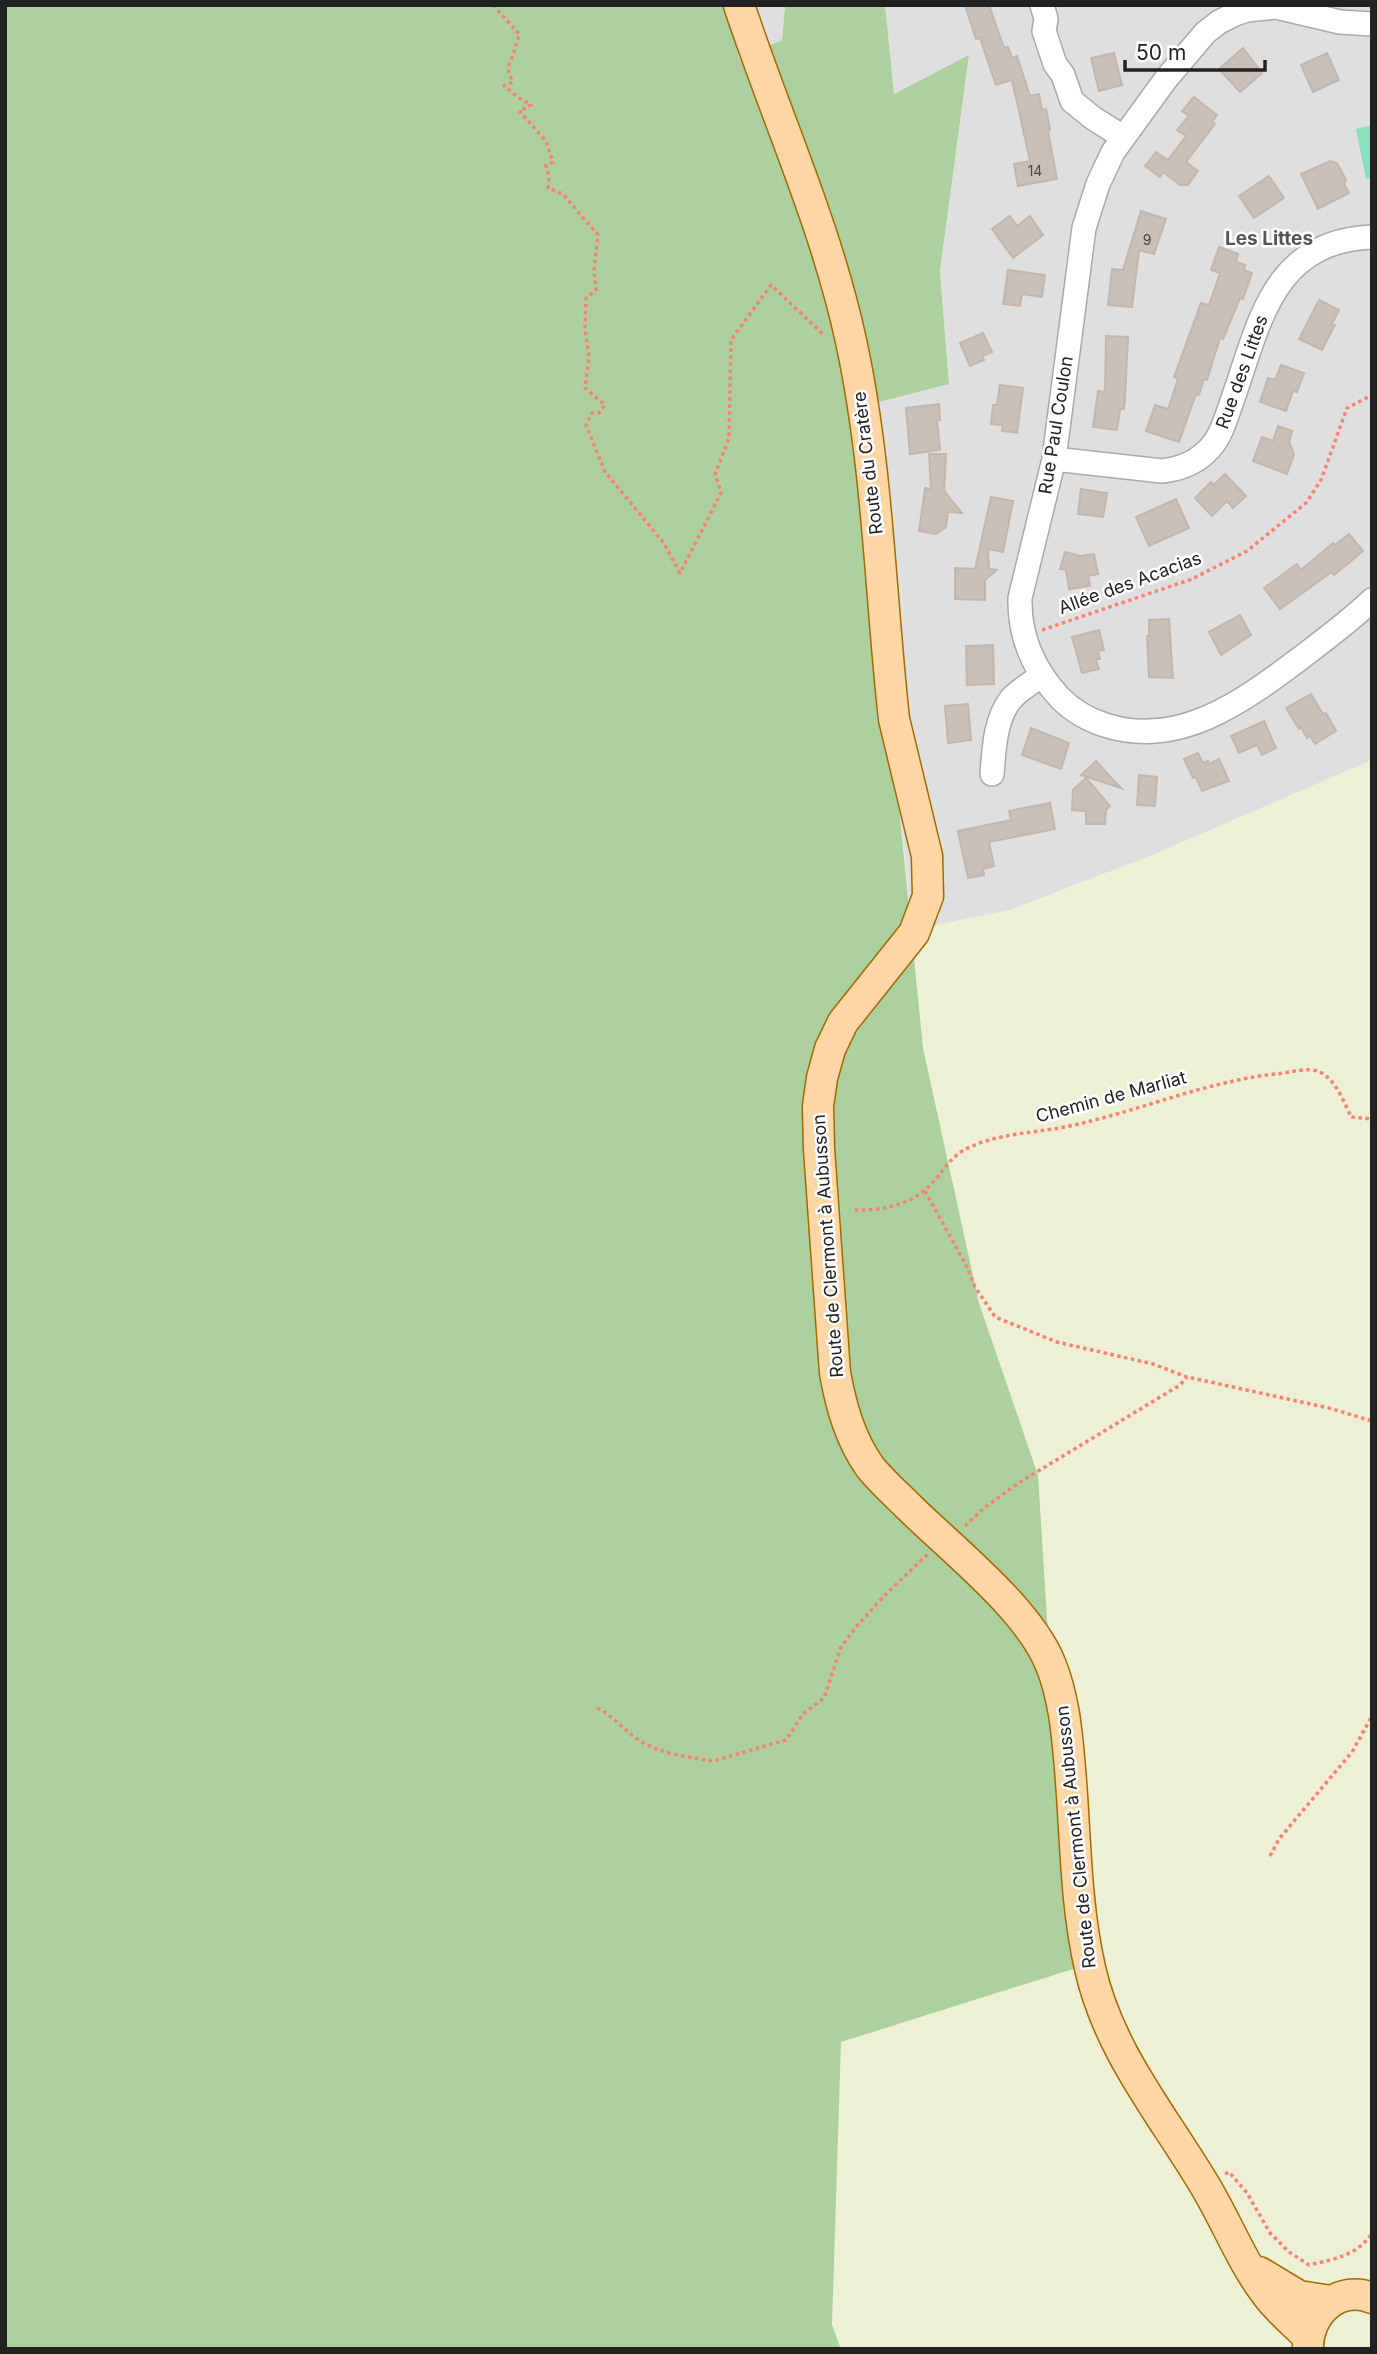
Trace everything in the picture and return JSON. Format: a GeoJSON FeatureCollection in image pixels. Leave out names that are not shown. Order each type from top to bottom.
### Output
{"type":"FeatureCollection","features":[{"type":"Feature","properties":{"kind":"main road","name":"Route du Cratère"},"geometry":{"type":"LineString","coordinates":[[739,5],[825,241],[856,364],[868,449],[894,719],[928,867],[928,896],[914,933]]}},
{"type":"Feature","properties":{"kind":"main road","name":"Route de Clermont à Aubusson"},"geometry":{"type":"LineString","coordinates":[[914,933],[852,1008],[835,1037],[819,1091],[819,1149],[835,1373],[844,1412],[855,1441],[871,1468],[1015,1610],[1040,1644],[1050,1663],[1062,1701],[1067,1733],[1079,1899],[1093,1979],[1104,2013],[1130,2068],[1205,2185],[1247,2264],[1268,2297],[1308,2343]]}},
{"type":"Feature","properties":{"kind":"main road"},"geometry":{"type":"LineString","coordinates":[[1247,2264],[1299,2296],[1331,2301]]}},
{"type":"Feature","properties":{"kind":"main road"},"geometry":{"type":"LineString","coordinates":[[1308,2343],[1312,2323],[1319,2311],[1331,2301],[1347,2295],[1369,2294]]}},
{"type":"Feature","properties":{"kind":"street"},"geometry":{"type":"LineString","coordinates":[[1042,5],[1046,19],[1044,30],[1051,53],[1063,75],[1072,101],[1123,137]]}},
{"type":"Feature","properties":{"kind":"street","name":"Rue Paul Coulon"},"geometry":{"type":"LineString","coordinates":[[1372,24],[1340,22],[1276,7],[1235,14],[1205,33],[1166,79],[1123,137],[1098,184],[1084,228],[1054,458],[1020,598],[1024,636],[1041,676],[1065,703],[1096,722],[1131,732],[1149,733],[1202,720],[1233,704],[1277,676],[1357,615],[1372,600]]}},
{"type":"Feature","properties":{"kind":"street","name":"Rue des Littes"},"geometry":{"type":"LineString","coordinates":[[1054,458],[1163,471],[1180,468],[1207,452],[1222,429],[1268,302],[1280,281],[1309,255],[1329,245],[1372,237]]}},
{"type":"Feature","properties":{"kind":"street"},"geometry":{"type":"LineString","coordinates":[[992,774],[994,748],[1004,709],[1012,697],[1041,676]]}},
{"type":"Feature","properties":{"kind":"path"},"geometry":{"type":"LineString","coordinates":[[493,5],[520,35],[509,59],[508,72],[513,82],[504,86],[531,105],[524,108],[524,112],[520,112],[547,141],[553,162],[546,165],[548,188],[563,194],[598,235],[594,271],[596,290],[586,298],[589,358],[585,388],[605,405],[599,412],[592,414],[586,425],[606,472],[663,542],[680,573],[721,493],[716,474],[729,438],[730,340],[771,285],[827,338]]}},
{"type":"Feature","properties":{"kind":"path","name":"Allée des Acacias"},"geometry":{"type":"LineString","coordinates":[[1024,636],[1192,579],[1247,551],[1306,503],[1321,480],[1348,408],[1372,395]]}},
{"type":"Feature","properties":{"kind":"path","name":"Chemin de Marliat"},"geometry":{"type":"LineString","coordinates":[[855,1210],[880,1210],[925,1191],[950,1159],[969,1147],[993,1139],[1073,1125],[1241,1078],[1314,1070],[1330,1079],[1351,1117],[1372,1118]]}},
{"type":"Feature","properties":{"kind":"path"},"geometry":{"type":"LineString","coordinates":[[925,1191],[966,1265],[975,1287],[995,1317],[1057,1342],[1153,1364],[1187,1377],[1329,1408],[1372,1421]]}},
{"type":"Feature","properties":{"kind":"path"},"geometry":{"type":"LineString","coordinates":[[597,1708],[610,1714],[642,1742],[700,1759],[713,1761],[786,1740],[803,1714],[824,1698],[841,1647],[915,1564],[1020,1482],[1180,1385],[1187,1377]]}},
{"type":"Feature","properties":{"kind":"path"},"geometry":{"type":"LineString","coordinates":[[1270,1856],[1279,1839],[1352,1752],[1372,1716]]}},
{"type":"Feature","properties":{"kind":"path"},"geometry":{"type":"LineString","coordinates":[[1205,2185],[1229,2172],[1247,2193],[1270,2233],[1289,2252],[1309,2265],[1343,2257],[1364,2245],[1372,2233]]}},
{"type":"Feature","properties":{"kind":"shaded area"},"geometry":{"type":"Polygon","coordinates":[[[727,5],[785,5],[782,40],[738,59],[727,5]]]}},
{"type":"Feature","properties":{"kind":"shaded area"},"geometry":{"type":"Polygon","coordinates":[[[885,5],[1372,5],[1372,760],[1155,854],[1010,910],[912,930],[859,406],[949,383],[940,271],[969,56],[894,94],[885,5]]]}},
{"type":"Feature","properties":{"kind":"green space"},"geometry":{"type":"Polygon","coordinates":[[[5,5],[727,5],[739,59],[782,40],[785,5],[885,5],[894,94],[969,55],[940,271],[949,384],[859,407],[923,1048],[979,1303],[1038,1475],[1050,1666],[1089,1964],[841,2042],[832,2325],[841,2349],[5,2349],[5,5]]]}},
{"type":"Feature","properties":{"kind":"green space"},"geometry":{"type":"Polygon","coordinates":[[[1372,125],[1372,178],[1366,179],[1356,129],[1372,125]]]}},
{"type":"Feature","properties":{"kind":"green space"},"geometry":{"type":"Polygon","coordinates":[[[1372,760],[1372,2349],[841,2349],[832,2325],[841,2041],[1089,1964],[1050,1666],[1038,1475],[979,1303],[923,1048],[912,930],[1010,910],[1155,854],[1372,760]]]}},
{"type":"Feature","properties":{"kind":"building"},"geometry":{"type":"Polygon","coordinates":[[[965,5],[989,5],[1004,48],[1008,47],[1012,58],[1017,56],[1030,96],[1039,94],[1042,110],[1046,109],[1057,179],[1018,186],[1014,164],[1030,161],[1012,80],[996,85],[965,5]]]}},
{"type":"Feature","properties":{"kind":"building"},"geometry":{"type":"Polygon","coordinates":[[[1243,48],[1262,73],[1240,92],[1219,69],[1243,48]]]}},
{"type":"Feature","properties":{"kind":"building"},"geometry":{"type":"Polygon","coordinates":[[[1114,53],[1122,85],[1099,91],[1091,58],[1114,53]]]}},
{"type":"Feature","properties":{"kind":"building"},"geometry":{"type":"Polygon","coordinates":[[[1327,53],[1339,80],[1313,92],[1301,65],[1327,53]]]}},
{"type":"Feature","properties":{"kind":"building"},"geometry":{"type":"Polygon","coordinates":[[[1194,97],[1217,115],[1212,122],[1215,124],[1186,162],[1198,171],[1188,185],[1180,185],[1163,172],[1160,177],[1145,166],[1156,152],[1168,160],[1186,136],[1177,130],[1189,116],[1182,111],[1194,97]]]}},
{"type":"Feature","properties":{"kind":"building"},"geometry":{"type":"Polygon","coordinates":[[[1330,161],[1337,163],[1349,193],[1318,209],[1301,174],[1330,161]]]}},
{"type":"Feature","properties":{"kind":"building"},"geometry":{"type":"Polygon","coordinates":[[[1269,176],[1284,198],[1254,218],[1239,196],[1269,176]]]}},
{"type":"Feature","properties":{"kind":"building"},"geometry":{"type":"Polygon","coordinates":[[[1141,211],[1166,219],[1154,254],[1139,250],[1132,307],[1108,305],[1112,269],[1123,270],[1141,211]]]}},
{"type":"Feature","properties":{"kind":"building"},"geometry":{"type":"Polygon","coordinates":[[[1010,216],[1017,226],[1030,216],[1043,235],[1013,258],[992,229],[1010,216]]]}},
{"type":"Feature","properties":{"kind":"building"},"geometry":{"type":"Polygon","coordinates":[[[1219,247],[1238,254],[1236,262],[1245,265],[1244,270],[1252,273],[1243,299],[1240,298],[1223,339],[1220,338],[1207,380],[1204,379],[1199,395],[1196,394],[1179,442],[1146,431],[1155,405],[1168,409],[1178,379],[1174,377],[1201,303],[1209,305],[1220,273],[1211,270],[1219,247]]]}},
{"type":"Feature","properties":{"kind":"building"},"geometry":{"type":"Polygon","coordinates":[[[1008,270],[1045,275],[1042,297],[1022,294],[1020,306],[1003,304],[1008,270]]]}},
{"type":"Feature","properties":{"kind":"building"},"geometry":{"type":"Polygon","coordinates":[[[1319,300],[1339,310],[1331,326],[1335,325],[1322,350],[1299,339],[1319,300]]]}},
{"type":"Feature","properties":{"kind":"building"},"geometry":{"type":"Polygon","coordinates":[[[983,333],[992,352],[982,356],[984,360],[970,366],[960,343],[983,333]]]}},
{"type":"Feature","properties":{"kind":"building"},"geometry":{"type":"Polygon","coordinates":[[[1106,336],[1128,337],[1124,409],[1120,409],[1117,430],[1093,427],[1098,391],[1105,392],[1106,336]]]}},
{"type":"Feature","properties":{"kind":"building"},"geometry":{"type":"Polygon","coordinates":[[[1281,365],[1304,373],[1297,392],[1293,391],[1286,411],[1260,402],[1268,378],[1275,380],[1281,365]]]}},
{"type":"Feature","properties":{"kind":"building"},"geometry":{"type":"Polygon","coordinates":[[[1000,385],[1023,388],[1017,433],[1002,431],[1003,425],[991,424],[993,405],[997,405],[1000,385]]]}},
{"type":"Feature","properties":{"kind":"building"},"geometry":{"type":"Polygon","coordinates":[[[939,404],[940,420],[937,420],[940,450],[910,454],[906,408],[939,404]]]}},
{"type":"Feature","properties":{"kind":"building"},"geometry":{"type":"Polygon","coordinates":[[[1278,426],[1292,431],[1289,442],[1294,454],[1287,474],[1253,461],[1262,437],[1273,441],[1278,426]]]}},
{"type":"Feature","properties":{"kind":"building"},"geometry":{"type":"Polygon","coordinates":[[[929,454],[946,454],[944,491],[962,513],[948,512],[946,527],[936,534],[919,531],[925,488],[931,489],[929,454]]]}},
{"type":"Feature","properties":{"kind":"building"},"geometry":{"type":"Polygon","coordinates":[[[1225,474],[1246,496],[1233,508],[1227,501],[1212,516],[1195,498],[1211,482],[1214,485],[1225,474]]]}},
{"type":"Feature","properties":{"kind":"building"},"geometry":{"type":"Polygon","coordinates":[[[1081,489],[1107,493],[1103,517],[1078,514],[1081,489]]]}},
{"type":"Feature","properties":{"kind":"building"},"geometry":{"type":"Polygon","coordinates":[[[991,497],[1013,501],[1003,552],[988,549],[989,569],[997,570],[985,580],[985,600],[955,599],[955,568],[975,569],[991,497]]]}},
{"type":"Feature","properties":{"kind":"building"},"geometry":{"type":"Polygon","coordinates":[[[1176,499],[1189,528],[1149,546],[1136,517],[1176,499]]]}},
{"type":"Feature","properties":{"kind":"building"},"geometry":{"type":"Polygon","coordinates":[[[1349,534],[1363,551],[1334,575],[1332,572],[1280,609],[1264,588],[1297,564],[1301,570],[1333,543],[1335,545],[1349,534]]]}},
{"type":"Feature","properties":{"kind":"building"},"geometry":{"type":"Polygon","coordinates":[[[1065,552],[1080,556],[1094,554],[1098,574],[1088,576],[1090,586],[1069,589],[1066,570],[1060,569],[1065,552]]]}},
{"type":"Feature","properties":{"kind":"building"},"geometry":{"type":"Polygon","coordinates":[[[1240,615],[1251,635],[1221,655],[1209,632],[1240,615]]]}},
{"type":"Feature","properties":{"kind":"building"},"geometry":{"type":"Polygon","coordinates":[[[1169,619],[1173,678],[1149,677],[1149,620],[1169,619]]]}},
{"type":"Feature","properties":{"kind":"building"},"geometry":{"type":"Polygon","coordinates":[[[1099,630],[1104,650],[1098,651],[1100,659],[1096,659],[1099,669],[1082,673],[1072,637],[1099,630]]]}},
{"type":"Feature","properties":{"kind":"building"},"geometry":{"type":"Polygon","coordinates":[[[993,645],[994,684],[967,685],[966,646],[993,645]]]}},
{"type":"Feature","properties":{"kind":"building"},"geometry":{"type":"Polygon","coordinates":[[[1311,694],[1336,731],[1315,744],[1310,736],[1307,738],[1301,727],[1299,729],[1286,708],[1311,694]]]}},
{"type":"Feature","properties":{"kind":"building"},"geometry":{"type":"Polygon","coordinates":[[[968,704],[971,740],[948,743],[945,706],[968,704]]]}},
{"type":"Feature","properties":{"kind":"building"},"geometry":{"type":"Polygon","coordinates":[[[1264,721],[1276,748],[1262,755],[1257,745],[1239,753],[1231,736],[1264,721]]]}},
{"type":"Feature","properties":{"kind":"building"},"geometry":{"type":"Polygon","coordinates":[[[1031,728],[1069,743],[1061,769],[1022,755],[1031,728]]]}},
{"type":"Feature","properties":{"kind":"building"},"geometry":{"type":"Polygon","coordinates":[[[1198,753],[1203,763],[1208,761],[1209,764],[1219,759],[1229,781],[1202,791],[1184,759],[1198,753]]]}},
{"type":"Feature","properties":{"kind":"building"},"geometry":{"type":"Polygon","coordinates":[[[1096,761],[1121,788],[1081,775],[1096,761]]]}},
{"type":"Feature","properties":{"kind":"building"},"geometry":{"type":"Polygon","coordinates":[[[1139,775],[1157,777],[1155,806],[1137,805],[1139,775]]]}},
{"type":"Feature","properties":{"kind":"building"},"geometry":{"type":"Polygon","coordinates":[[[1086,778],[1110,806],[1106,810],[1105,824],[1086,824],[1086,811],[1072,810],[1073,790],[1086,778]]]}},
{"type":"Feature","properties":{"kind":"building"},"geometry":{"type":"Polygon","coordinates":[[[1050,803],[1055,829],[989,842],[994,866],[983,869],[984,875],[968,878],[958,831],[1011,820],[1009,811],[1050,803]]]}},
{"type":"Feature","properties":{"kind":"district","name":"Les Littes"},"geometry":{"type":"Point","coordinates":[1269,238]}}]}
